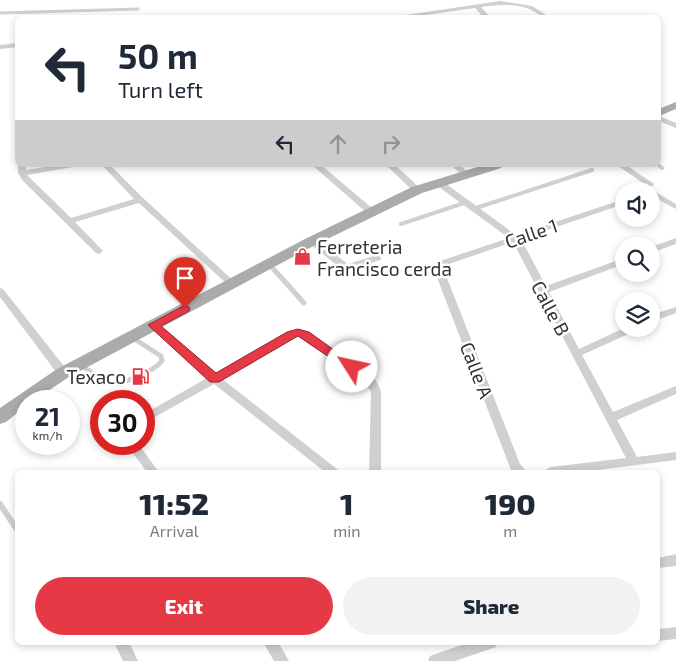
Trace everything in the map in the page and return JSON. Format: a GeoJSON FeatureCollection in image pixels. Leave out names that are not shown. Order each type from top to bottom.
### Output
{"type":"FeatureCollection","features":[{"type":"Feature","properties":{"kind":"main road"},"geometry":{"type":"LineString","coordinates":[[661,112],[676,105]]}},
{"type":"Feature","properties":{"kind":"main road"},"geometry":{"type":"LineString","coordinates":[[0,417],[22,400],[64,373],[312,241],[417,190],[439,182],[460,170],[482,167]]}},
{"type":"Feature","properties":{"kind":"street"},"geometry":{"type":"LineString","coordinates":[[411,15],[500,3],[532,8],[543,15]]}},
{"type":"Feature","properties":{"kind":"street"},"geometry":{"type":"LineString","coordinates":[[476,6],[485,15]]}},
{"type":"Feature","properties":{"kind":"street"},"geometry":{"type":"LineString","coordinates":[[0,47],[15,45]]}},
{"type":"Feature","properties":{"kind":"street"},"geometry":{"type":"LineString","coordinates":[[661,119],[676,126]]}},
{"type":"Feature","properties":{"kind":"street"},"geometry":{"type":"LineString","coordinates":[[22,169],[48,167]]}},
{"type":"Feature","properties":{"kind":"street"},"geometry":{"type":"LineString","coordinates":[[108,167],[140,200],[232,284]]}},
{"type":"Feature","properties":{"kind":"street"},"geometry":{"type":"LineString","coordinates":[[318,167],[370,212]]}},
{"type":"Feature","properties":{"kind":"street"},"geometry":{"type":"LineString","coordinates":[[392,167],[417,190]]}},
{"type":"Feature","properties":{"kind":"street"},"geometry":{"type":"LineString","coordinates":[[624,167],[647,182]]}},
{"type":"Feature","properties":{"kind":"street"},"geometry":{"type":"LineString","coordinates":[[22,169],[99,251]]}},
{"type":"Feature","properties":{"kind":"street","name":"Calle B"},"geometry":{"type":"LineString","coordinates":[[439,182],[516,239],[633,461]]}},
{"type":"Feature","properties":{"kind":"street"},"geometry":{"type":"LineString","coordinates":[[660,198],[676,207]]}},
{"type":"Feature","properties":{"kind":"street"},"geometry":{"type":"LineString","coordinates":[[70,221],[140,200]]}},
{"type":"Feature","properties":{"kind":"street","name":"Calle 1"},"geometry":{"type":"LineString","coordinates":[[439,265],[615,204]]}},
{"type":"Feature","properties":{"kind":"street"},"geometry":{"type":"LineString","coordinates":[[312,241],[342,265],[348,267],[377,258]]}},
{"type":"Feature","properties":{"kind":"street"},"geometry":{"type":"LineString","coordinates":[[660,247],[676,241]]}},
{"type":"Feature","properties":{"kind":"street"},"geometry":{"type":"LineString","coordinates":[[542,291],[615,264]]}},
{"type":"Feature","properties":{"kind":"street","name":"Calle A"},"geometry":{"type":"LineString","coordinates":[[439,265],[438,268],[515,467],[519,470]]}},
{"type":"Feature","properties":{"kind":"street"},"geometry":{"type":"LineString","coordinates":[[0,291],[64,373]]}},
{"type":"Feature","properties":{"kind":"street"},"geometry":{"type":"LineString","coordinates":[[660,316],[676,310]]}},
{"type":"Feature","properties":{"kind":"street"},"geometry":{"type":"LineString","coordinates":[[154,325],[215,379],[330,470]]}},
{"type":"Feature","properties":{"kind":"street"},"geometry":{"type":"LineString","coordinates":[[155,413],[291,334],[304,334],[374,384],[376,392],[376,470]]}},
{"type":"Feature","properties":{"kind":"street"},"geometry":{"type":"LineString","coordinates":[[576,354],[615,336]]}},
{"type":"Feature","properties":{"kind":"street"},"geometry":{"type":"LineString","coordinates":[[610,418],[676,390]]}},
{"type":"Feature","properties":{"kind":"street"},"geometry":{"type":"LineString","coordinates":[[140,455],[152,470]]}},
{"type":"Feature","properties":{"kind":"street"},"geometry":{"type":"LineString","coordinates":[[567,470],[676,456]]}},
{"type":"Feature","properties":{"kind":"street"},"geometry":{"type":"LineString","coordinates":[[660,563],[676,560]]}},
{"type":"Feature","properties":{"kind":"street"},"geometry":{"type":"LineString","coordinates":[[660,635],[676,633]]}},
{"type":"Feature","properties":{"kind":"street"},"geometry":{"type":"LineString","coordinates":[[123,645],[131,661]]}},
{"type":"Feature","properties":{"kind":"street"},"geometry":{"type":"LineString","coordinates":[[272,645],[282,661]]}},
{"type":"Feature","properties":{"kind":"street"},"geometry":{"type":"LineString","coordinates":[[435,661],[482,645]]}},
{"type":"Feature","properties":{"kind":"lane"},"geometry":{"type":"LineString","coordinates":[[0,13],[138,9]]}},
{"type":"Feature","properties":{"kind":"lane"},"geometry":{"type":"LineString","coordinates":[[400,224],[592,170]]}},
{"type":"Feature","properties":{"kind":"lane"},"geometry":{"type":"LineString","coordinates":[[269,264],[304,302]]}},
{"type":"Feature","properties":{"kind":"lane"},"geometry":{"type":"LineString","coordinates":[[80,365],[110,384],[124,382],[158,366],[162,361],[161,356],[131,337]]}},
{"type":"Feature","properties":{"kind":"lane"},"geometry":{"type":"LineString","coordinates":[[0,504],[15,526]]}},
{"type":"Feature","properties":{"kind":"place","name":"Ferreteria Francisco cerda"},"geometry":{"type":"Point","coordinates":[303,257]}},
{"type":"Feature","properties":{"kind":"place","name":"Texaco"},"geometry":{"type":"Point","coordinates":[140,376]}},
{"type":"Feature","properties":{"kind":"route"},"geometry":{"type":"LineString","coordinates":[[185,308],[154,325],[215,379],[291,334],[298,333],[304,334],[352,367]]}}]}
